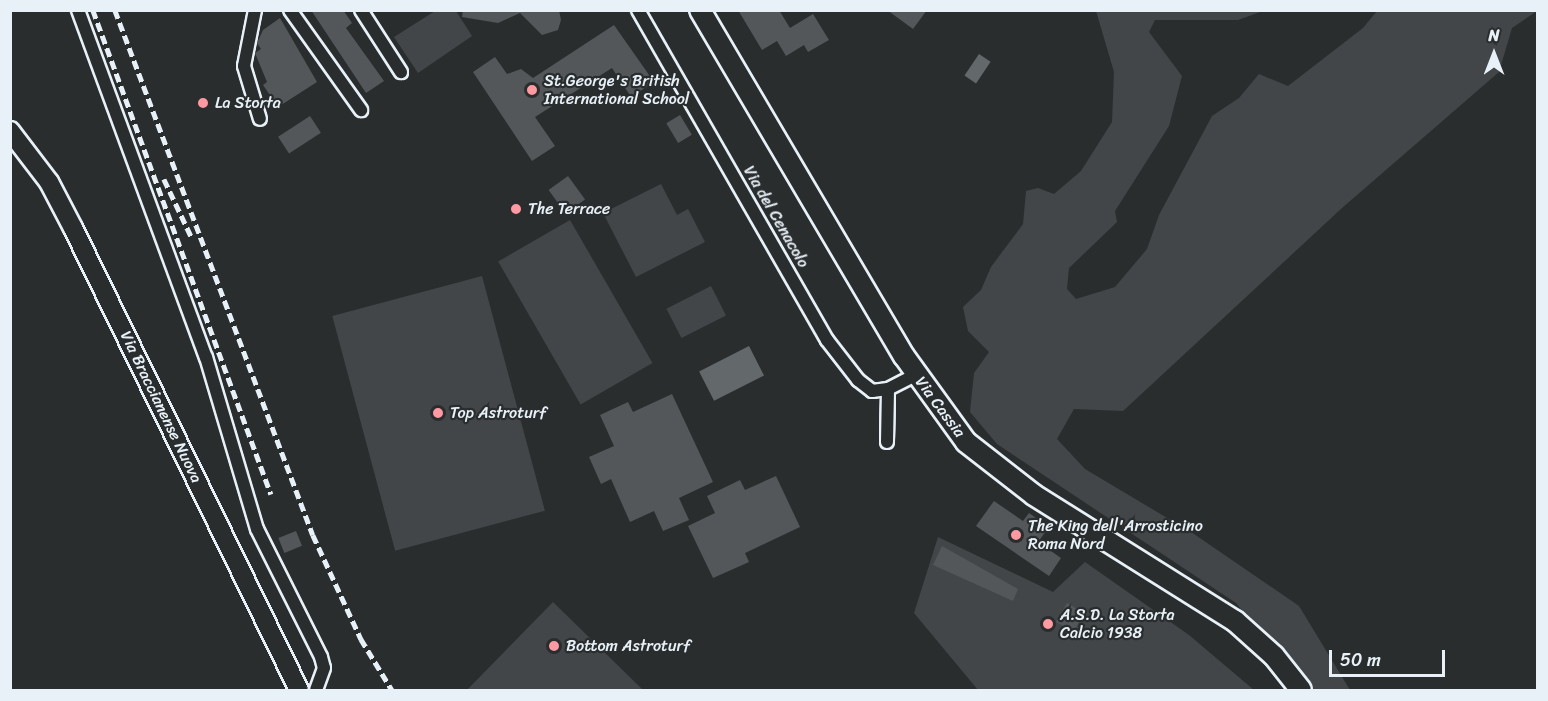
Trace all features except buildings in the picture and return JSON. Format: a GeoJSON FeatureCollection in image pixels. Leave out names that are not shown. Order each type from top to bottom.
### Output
{"type":"FeatureCollection","features":[{"type":"Feature","properties":{"kind":"main road","name":"Via Cassia"},"geometry":{"type":"LineString","coordinates":[[700,10],[916,375],[966,442],[996,468],[1228,616],[1260,642],[1301,690]]}},
{"type":"Feature","properties":{"kind":"main road","name":"Via Braccianense Nuova"},"geometry":{"type":"LineString","coordinates":[[10,131],[49,182],[299,690]]}},
{"type":"Feature","properties":{"kind":"street"},"geometry":{"type":"LineString","coordinates":[[78,10],[206,357],[257,529],[321,657],[324,668],[316,690]]}},
{"type":"Feature","properties":{"kind":"street"},"geometry":{"type":"LineString","coordinates":[[255,10],[244,66],[260,119]]}},
{"type":"Feature","properties":{"kind":"street"},"geometry":{"type":"LineString","coordinates":[[290,10],[361,110]]}},
{"type":"Feature","properties":{"kind":"street"},"geometry":{"type":"LineString","coordinates":[[361,10],[401,72]]}},
{"type":"Feature","properties":{"kind":"street","name":"Via del Cenacolo"},"geometry":{"type":"LineString","coordinates":[[638,10],[827,340],[864,387],[888,389]]}},
{"type":"Feature","properties":{"kind":"street"},"geometry":{"type":"LineString","coordinates":[[887,442],[888,389],[916,375]]}},
{"type":"Feature","properties":{"kind":"shaded area"},"geometry":{"type":"Polygon","coordinates":[[[435,11],[456,11],[472,36],[418,73],[394,37],[435,11]]]}},
{"type":"Feature","properties":{"kind":"shaded area"},"geometry":{"type":"Polygon","coordinates":[[[1096,11],[1263,11],[1238,20],[1155,20],[1149,32],[1182,76],[1169,126],[1115,211],[1117,222],[1069,268],[1067,289],[1076,299],[1115,287],[1147,249],[1159,215],[1212,116],[1239,98],[1259,74],[1288,86],[1363,28],[1377,11],[1537,11],[1512,28],[1499,72],[1342,208],[1123,411],[1074,409],[1057,439],[1085,469],[1194,534],[1299,606],[1350,690],[1304,690],[1236,603],[997,444],[970,412],[974,373],[989,352],[968,331],[963,307],[981,290],[991,267],[1023,224],[1026,191],[1038,188],[1054,194],[1081,171],[1112,122],[1114,72],[1096,11]]]}},
{"type":"Feature","properties":{"kind":"shaded area"},"geometry":{"type":"Polygon","coordinates":[[[979,54],[991,62],[976,83],[964,76],[979,54]]]}},
{"type":"Feature","properties":{"kind":"shaded area"},"geometry":{"type":"Polygon","coordinates":[[[661,184],[677,215],[688,209],[705,242],[636,277],[603,213],[661,184]]]}},
{"type":"Feature","properties":{"kind":"shaded area"},"geometry":{"type":"Polygon","coordinates":[[[570,220],[652,363],[581,404],[498,262],[570,220]]]}},
{"type":"Feature","properties":{"kind":"shaded area","name":"Top Astroturf"},"geometry":{"type":"Polygon","coordinates":[[[482,276],[545,511],[395,551],[332,316],[482,276]]]}},
{"type":"Feature","properties":{"kind":"shaded area"},"geometry":{"type":"Polygon","coordinates":[[[711,286],[726,315],[681,338],[666,309],[711,286]]]}},
{"type":"Feature","properties":{"kind":"shaded area"},"geometry":{"type":"Polygon","coordinates":[[[749,346],[764,375],[714,401],[699,371],[749,346]]]}},
{"type":"Feature","properties":{"kind":"shaded area","name":"A.S.D. La Storta Calcio 1938"},"geometry":{"type":"Polygon","coordinates":[[[938,537],[1053,592],[1085,562],[1189,635],[1254,690],[978,690],[914,613],[938,537]]]}},
{"type":"Feature","properties":{"kind":"shaded area","name":"Bottom Astroturf"},"geometry":{"type":"Polygon","coordinates":[[[553,602],[643,690],[467,690],[553,602]]]}},
{"type":"Feature","properties":{"kind":"railway"},"geometry":{"type":"LineString","coordinates":[[93,10],[271,494]]}},
{"type":"Feature","properties":{"kind":"railway"},"geometry":{"type":"LineString","coordinates":[[115,10],[313,535],[361,639],[392,690]]}},
{"type":"Feature","properties":{"kind":"railway"},"geometry":{"type":"LineString","coordinates":[[164,179],[192,238]]}},
{"type":"Feature","properties":{"kind":"place","name":"St.George's British International School"},"geometry":{"type":"Point","coordinates":[532,90]}},
{"type":"Feature","properties":{"kind":"place","name":"La Storta"},"geometry":{"type":"Point","coordinates":[203,103]}},
{"type":"Feature","properties":{"kind":"place","name":"The Terrace"},"geometry":{"type":"Point","coordinates":[516,209]}},
{"type":"Feature","properties":{"kind":"place","name":"Top Astroturf"},"geometry":{"type":"Point","coordinates":[438,413]}},
{"type":"Feature","properties":{"kind":"place","name":"The King dell'Arrosticino Roma Nord"},"geometry":{"type":"Point","coordinates":[1016,535]}},
{"type":"Feature","properties":{"kind":"place","name":"A.S.D. La Storta Calcio 1938"},"geometry":{"type":"Point","coordinates":[1048,624]}},
{"type":"Feature","properties":{"kind":"place","name":"Bottom Astroturf"},"geometry":{"type":"Point","coordinates":[554,646]}}]}
